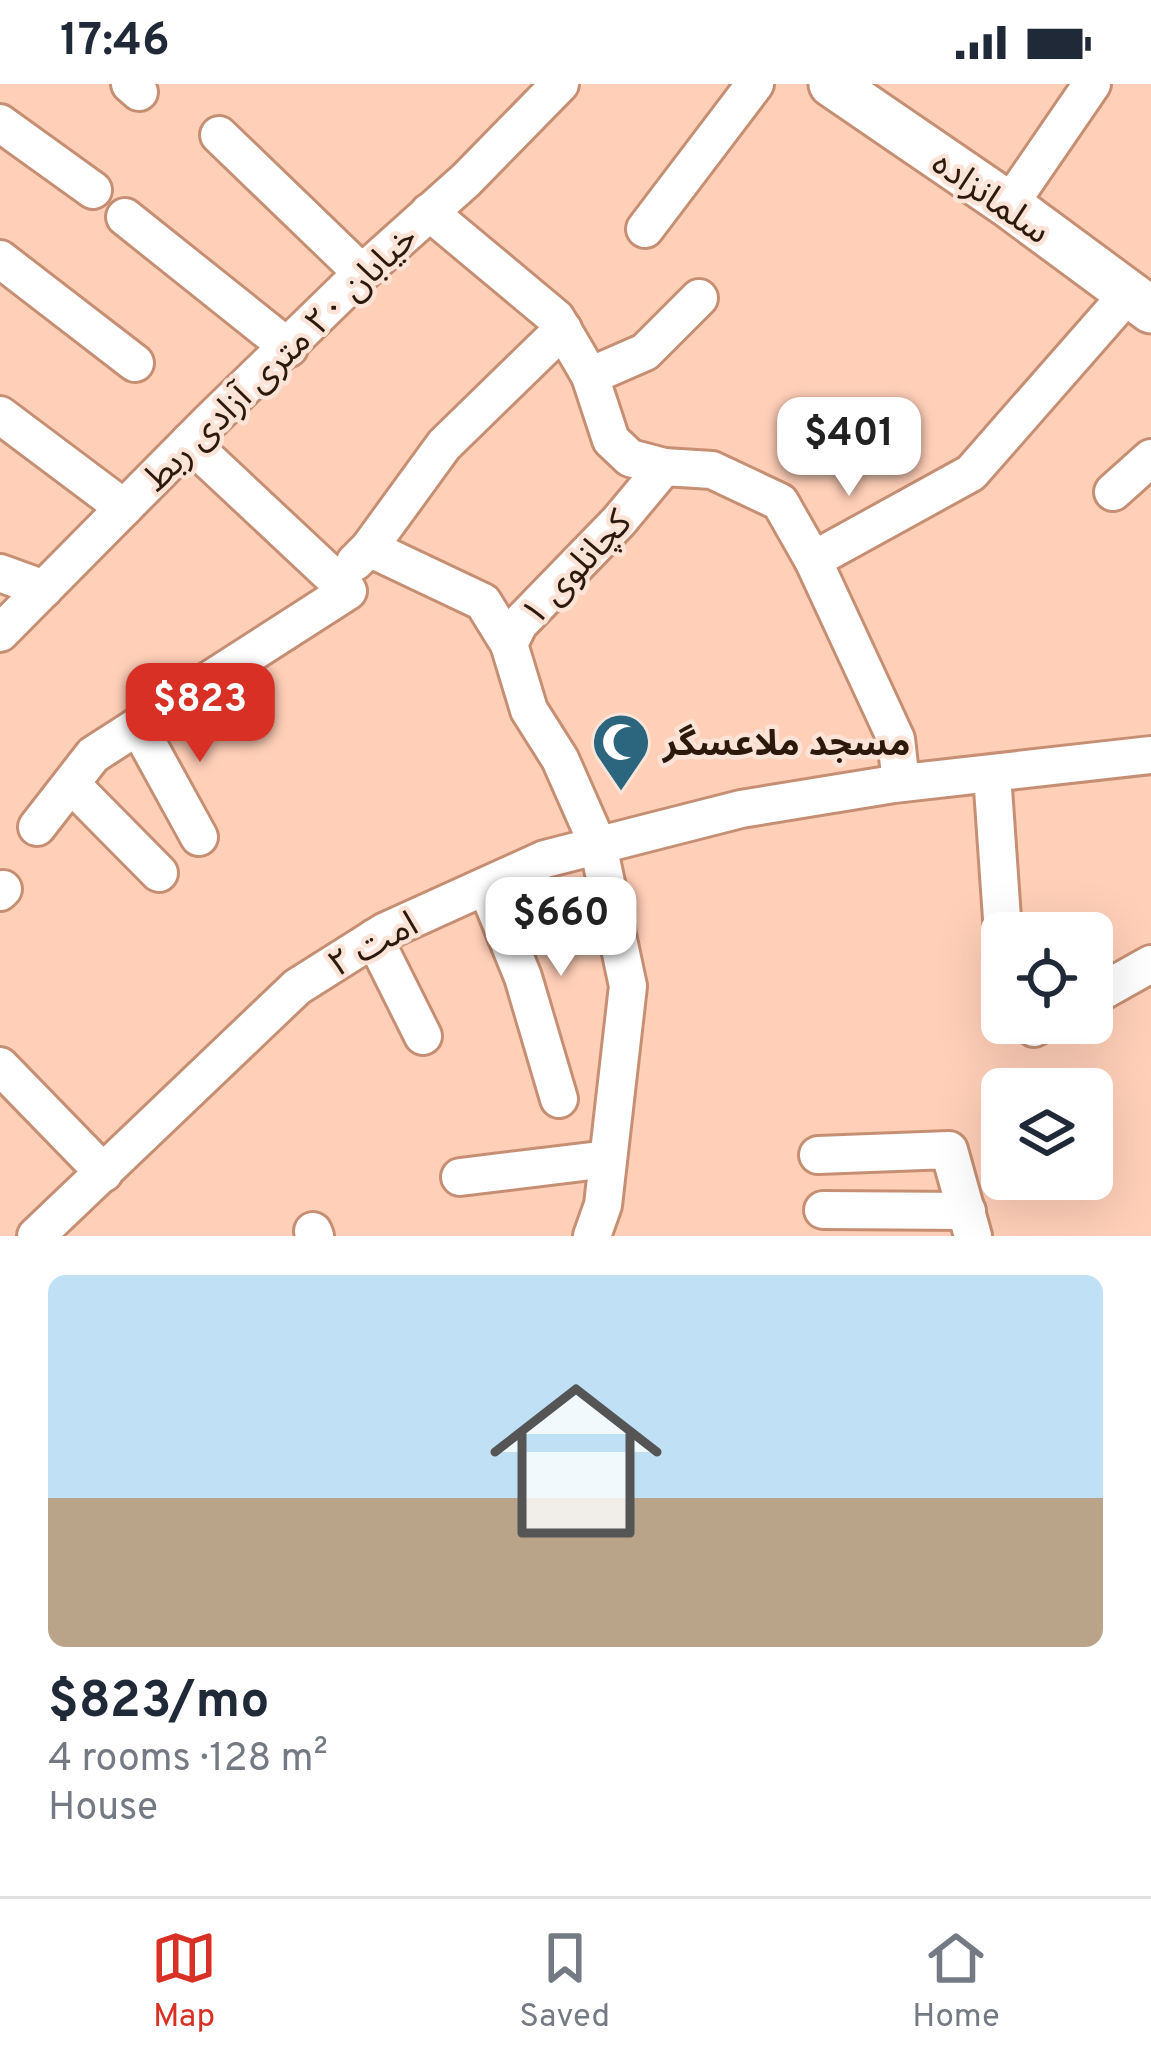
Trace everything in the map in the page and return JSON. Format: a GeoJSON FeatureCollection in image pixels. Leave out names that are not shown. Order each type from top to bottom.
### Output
{"type":"FeatureCollection","features":[{"type":"Feature","properties":{"kind":"main road","name":"سلمانزاده"},"geometry":{"type":"LineString","coordinates":[[832,84],[1140,302]]}},
{"type":"Feature","properties":{"kind":"street","name":"خیابان ۲۰ متری آزادی ربط"},"geometry":{"type":"LineString","coordinates":[[0,632],[189,442],[560,84]]}},
{"type":"Feature","properties":{"kind":"street"},"geometry":{"type":"LineString","coordinates":[[644,229],[755,84]]}},
{"type":"Feature","properties":{"kind":"street"},"geometry":{"type":"LineString","coordinates":[[1009,205],[1092,84]]}},
{"type":"Feature","properties":{"kind":"street"},"geometry":{"type":"LineString","coordinates":[[0,123],[93,190]]}},
{"type":"Feature","properties":{"kind":"street"},"geometry":{"type":"LineString","coordinates":[[219,135],[362,273]]}},
{"type":"Feature","properties":{"kind":"street"},"geometry":{"type":"LineString","coordinates":[[429,212],[556,318],[590,376],[611,440],[630,458],[664,467],[712,470],[780,502],[813,560],[896,739],[901,784]]}},
{"type":"Feature","properties":{"kind":"street"},"geometry":{"type":"LineString","coordinates":[[125,217],[289,348]]}},
{"type":"Feature","properties":{"kind":"street"},"geometry":{"type":"LineString","coordinates":[[0,259],[135,363]]}},
{"type":"Feature","properties":{"kind":"street"},"geometry":{"type":"LineString","coordinates":[[590,376],[645,352],[699,298]]}},
{"type":"Feature","properties":{"kind":"street"},"geometry":{"type":"LineString","coordinates":[[813,560],[970,473],[1140,302]]}},
{"type":"Feature","properties":{"kind":"street"},"geometry":{"type":"LineString","coordinates":[[336,579],[369,548],[444,445],[562,329]]}},
{"type":"Feature","properties":{"kind":"street"},"geometry":{"type":"LineString","coordinates":[[0,416],[124,508]]}},
{"type":"Feature","properties":{"kind":"street"},"geometry":{"type":"LineString","coordinates":[[37,827],[93,755],[348,591],[189,442]]}},
{"type":"Feature","properties":{"kind":"street"},"geometry":{"type":"LineString","coordinates":[[1113,492],[1151,458]]}},
{"type":"Feature","properties":{"kind":"street","name":"کچانلوی ۱"},"geometry":{"type":"LineString","coordinates":[[592,1236],[603,1205],[628,986],[598,845],[560,759],[530,710],[509,644],[520,624],[664,467]]}},
{"type":"Feature","properties":{"kind":"street"},"geometry":{"type":"LineString","coordinates":[[369,548],[483,602],[509,644]]}},
{"type":"Feature","properties":{"kind":"street"},"geometry":{"type":"LineString","coordinates":[[0,573],[44,589]]}},
{"type":"Feature","properties":{"kind":"street"},"geometry":{"type":"LineString","coordinates":[[138,726],[199,838]]}},
{"type":"Feature","properties":{"kind":"street","name":"امت ۲"},"geometry":{"type":"LineString","coordinates":[[35,1236],[296,986],[374,938],[545,859],[740,809],[901,784],[1151,755]]}},
{"type":"Feature","properties":{"kind":"street"},"geometry":{"type":"LineString","coordinates":[[992,774],[1002,912]]}},
{"type":"Feature","properties":{"kind":"street"},"geometry":{"type":"LineString","coordinates":[[71,784],[158,873]]}},
{"type":"Feature","properties":{"kind":"street"},"geometry":{"type":"LineString","coordinates":[[486,886],[524,977],[559,1099]]}},
{"type":"Feature","properties":{"kind":"street"},"geometry":{"type":"LineString","coordinates":[[374,938],[423,1036]]}},
{"type":"Feature","properties":{"kind":"street"},"geometry":{"type":"LineString","coordinates":[[1113,985],[1151,964]]}},
{"type":"Feature","properties":{"kind":"street"},"geometry":{"type":"LineString","coordinates":[[0,1066],[104,1173]]}},
{"type":"Feature","properties":{"kind":"street"},"geometry":{"type":"LineString","coordinates":[[818,1155],[949,1150],[970,1224],[823,1210]]}},
{"type":"Feature","properties":{"kind":"street"},"geometry":{"type":"LineString","coordinates":[[460,1177],[608,1159]]}},
{"type":"Feature","properties":{"kind":"place","name":"مسجد ملاعسگر"},"geometry":{"type":"Point","coordinates":[621,793]}}]}
